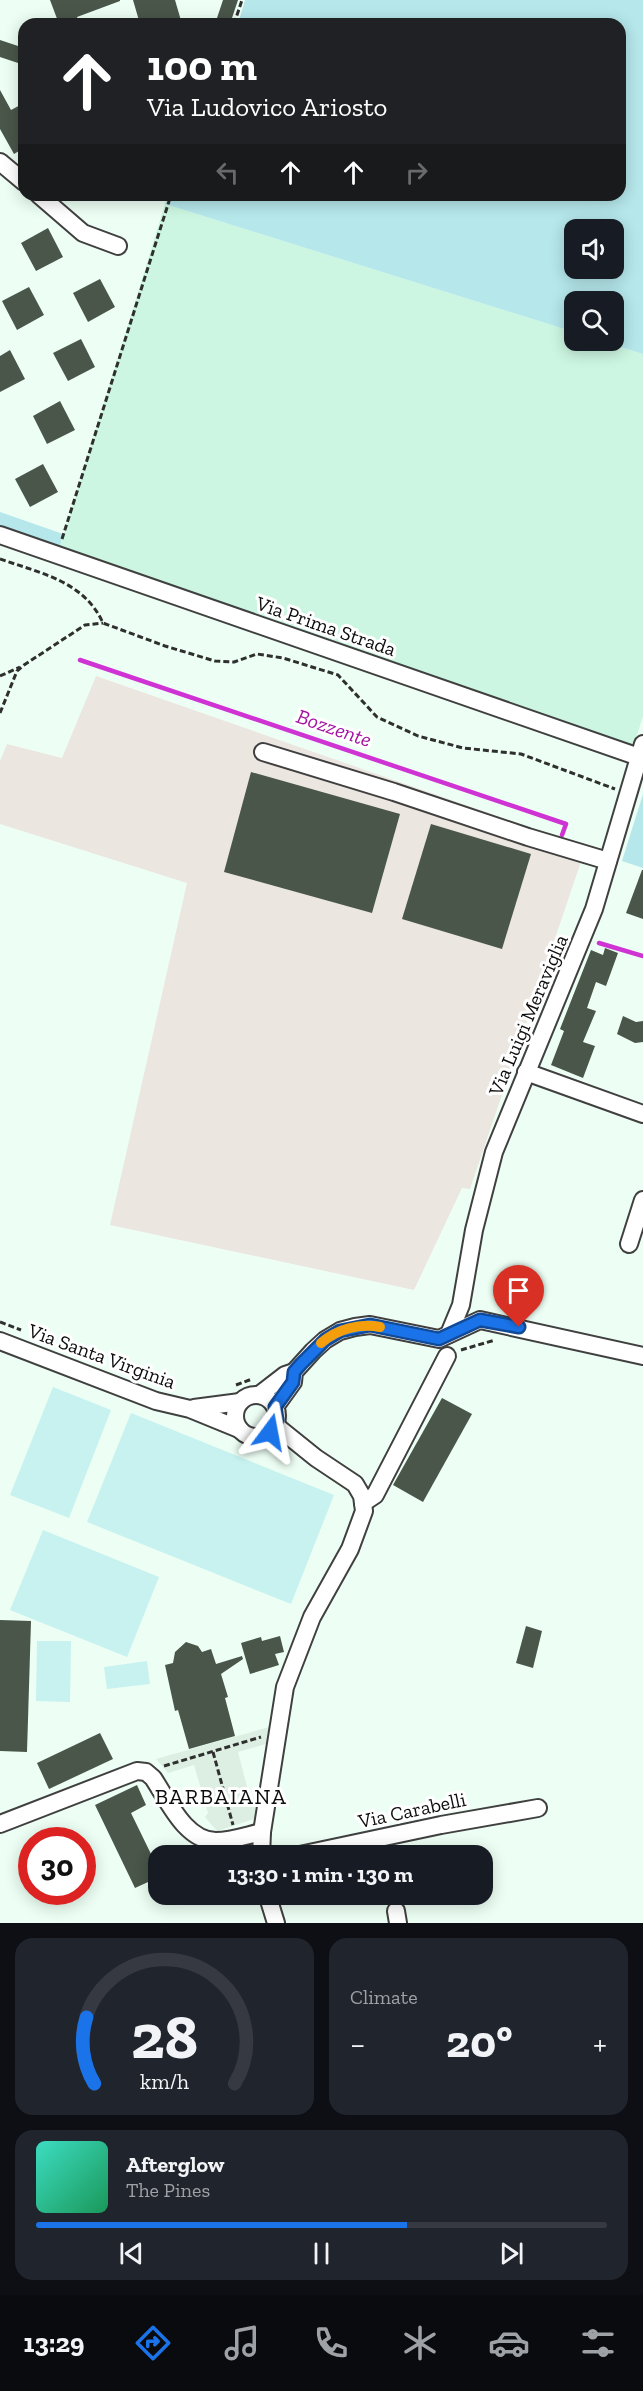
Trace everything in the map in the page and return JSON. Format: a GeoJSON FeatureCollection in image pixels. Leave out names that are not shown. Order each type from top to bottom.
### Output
{"type":"FeatureCollection","features":[{"type":"Feature","properties":{"kind":"street"},"geometry":{"type":"LineString","coordinates":[[0,162],[18,177]]}},
{"type":"Feature","properties":{"kind":"street"},"geometry":{"type":"LineString","coordinates":[[46,201],[83,233],[118,246]]}},
{"type":"Feature","properties":{"kind":"street","name":"Via Prima Strada"},"geometry":{"type":"LineString","coordinates":[[0,536],[641,750]]}},
{"type":"Feature","properties":{"kind":"street","name":"Via Luigi Meraviglia"},"geometry":{"type":"LineString","coordinates":[[449,1334],[461,1305],[474,1230],[496,1145],[578,953],[594,909],[641,750]]}},
{"type":"Feature","properties":{"kind":"street"},"geometry":{"type":"LineString","coordinates":[[263,752],[608,861]]}},
{"type":"Feature","properties":{"kind":"street"},"geometry":{"type":"LineString","coordinates":[[526,1072],[643,1114]]}},
{"type":"Feature","properties":{"kind":"street"},"geometry":{"type":"LineString","coordinates":[[629,1244],[643,1200]]}},
{"type":"Feature","properties":{"kind":"street"},"geometry":{"type":"LineString","coordinates":[[461,1305],[480,1320],[643,1356]]}},
{"type":"Feature","properties":{"kind":"street"},"geometry":{"type":"LineString","coordinates":[[259,1395],[269,1400],[275,1407],[277,1416],[275,1425],[270,1432],[259,1437],[248,1436],[239,1429],[235,1416],[240,1402],[251,1396],[259,1395],[285,1375],[294,1372],[325,1340],[340,1331],[370,1325],[439,1339],[480,1320]]}},
{"type":"Feature","properties":{"kind":"street","name":"Via Santa Virginia"},"geometry":{"type":"LineString","coordinates":[[0,1341],[156,1401],[190,1409],[239,1429]]}},
{"type":"Feature","properties":{"kind":"street"},"geometry":{"type":"LineString","coordinates":[[363,1503],[375,1495],[453,1353]]}},
{"type":"Feature","properties":{"kind":"street"},"geometry":{"type":"LineString","coordinates":[[275,1407],[293,1382],[294,1372]]}},
{"type":"Feature","properties":{"kind":"street","name":"Via Santa Virginia"},"geometry":{"type":"LineString","coordinates":[[190,1409],[240,1402]]}},
{"type":"Feature","properties":{"kind":"street"},"geometry":{"type":"LineString","coordinates":[[261,1845],[285,1686],[312,1617],[356,1538],[362,1518],[363,1503],[360,1491],[348,1477],[316,1458],[275,1425]]}},
{"type":"Feature","properties":{"kind":"street"},"geometry":{"type":"LineString","coordinates":[[0,1824],[137,1771],[146,1772],[153,1778],[184,1823],[197,1836],[208,1841],[220,1841],[262,1832]]}},
{"type":"Feature","properties":{"kind":"street","name":"Via Carabelli"},"geometry":{"type":"LineString","coordinates":[[345,1845],[441,1824],[538,1808]]}},
{"type":"Feature","properties":{"kind":"street"},"geometry":{"type":"LineString","coordinates":[[270,1905],[276,1923]]}},
{"type":"Feature","properties":{"kind":"path"},"geometry":{"type":"LineString","coordinates":[[236,18],[242,0]]}},
{"type":"Feature","properties":{"kind":"path"},"geometry":{"type":"LineString","coordinates":[[60,546],[169,201]]}},
{"type":"Feature","properties":{"kind":"path"},"geometry":{"type":"LineString","coordinates":[[0,559],[69,584],[80,591],[98,611],[103,623]]}},
{"type":"Feature","properties":{"kind":"path"},"geometry":{"type":"LineString","coordinates":[[0,676],[24,665],[85,625],[103,623],[165,646],[215,661],[234,662],[257,654],[283,658],[338,675],[377,717],[418,736],[463,748],[521,754],[618,790]]}},
{"type":"Feature","properties":{"kind":"path"},"geometry":{"type":"LineString","coordinates":[[0,713],[17,672],[24,665]]}},
{"type":"Feature","properties":{"kind":"path"},"geometry":{"type":"LineString","coordinates":[[0,1322],[21,1330]]}},
{"type":"Feature","properties":{"kind":"path"},"geometry":{"type":"LineString","coordinates":[[453,1353],[496,1340]]}},
{"type":"Feature","properties":{"kind":"path"},"geometry":{"type":"LineString","coordinates":[[231,1388],[262,1375]]}},
{"type":"Feature","properties":{"kind":"path"},"geometry":{"type":"LineString","coordinates":[[163,1767],[267,1735]]}},
{"type":"Feature","properties":{"kind":"path"},"geometry":{"type":"LineString","coordinates":[[213,1752],[232,1819]]}},
{"type":"Feature","properties":{"kind":"shaded area"},"geometry":{"type":"Polygon","coordinates":[[[245,0],[643,0],[643,354],[624,348],[624,291],[564,291],[564,329],[165,204],[166,201],[626,201],[626,18],[240,18],[245,0]]]}},
{"type":"Feature","properties":{"kind":"shaded area"},"geometry":{"type":"Polygon","coordinates":[[[0,512],[63,534],[60,547],[0,527],[0,512]]]}},
{"type":"Feature","properties":{"kind":"shaded area"},"geometry":{"type":"Polygon","coordinates":[[[96,676],[586,847],[470,1189],[462,1188],[414,1290],[110,1225],[187,883],[0,824],[0,761],[7,744],[62,758],[96,676]]]}},
{"type":"Feature","properties":{"kind":"shaded area"},"geometry":{"type":"Polygon","coordinates":[[[643,794],[643,868],[622,861],[643,794]]]}},
{"type":"Feature","properties":{"kind":"shaded area"},"geometry":{"type":"Polygon","coordinates":[[[53,1387],[111,1410],[69,1518],[10,1495],[53,1387]]]}},
{"type":"Feature","properties":{"kind":"shaded area"},"geometry":{"type":"Polygon","coordinates":[[[131,1413],[334,1495],[291,1604],[87,1522],[131,1413]]]}},
{"type":"Feature","properties":{"kind":"shaded area"},"geometry":{"type":"Polygon","coordinates":[[[43,1530],[159,1577],[127,1657],[10,1610],[43,1530]]]}},
{"type":"Feature","properties":{"kind":"shaded area"},"geometry":{"type":"Polygon","coordinates":[[[37,1641],[71,1641],[70,1702],[36,1701],[37,1641]]]}},
{"type":"Feature","properties":{"kind":"shaded area"},"geometry":{"type":"Polygon","coordinates":[[[147,1661],[150,1684],[107,1689],[104,1667],[147,1661]]]}},
{"type":"Feature","properties":{"kind":"shaded area"},"geometry":{"type":"Polygon","coordinates":[[[269,1727],[266,1744],[238,1752],[250,1798],[257,1799],[254,1819],[217,1831],[205,1817],[208,1813],[194,1765],[168,1773],[156,1759],[269,1727]]]}},
{"type":"Feature","properties":{"kind":"green space"},"geometry":{"type":"Polygon","coordinates":[[[165,204],[564,329],[564,351],[624,351],[624,348],[643,354],[643,716],[634,745],[60,547],[165,204]]]}},
{"type":"Feature","properties":{"kind":"building"},"geometry":{"type":"Polygon","coordinates":[[[50,0],[120,0],[77,18],[57,18],[50,0]]]}},
{"type":"Feature","properties":{"kind":"building"},"geometry":{"type":"Polygon","coordinates":[[[133,0],[175,0],[180,18],[138,18],[133,0]]]}},
{"type":"Feature","properties":{"kind":"building"},"geometry":{"type":"Polygon","coordinates":[[[223,0],[238,0],[232,18],[217,18],[223,0]]]}},
{"type":"Feature","properties":{"kind":"building"},"geometry":{"type":"Polygon","coordinates":[[[0,40],[18,46],[18,63],[0,57],[0,40]]]}},
{"type":"Feature","properties":{"kind":"building"},"geometry":{"type":"Polygon","coordinates":[[[0,90],[11,110],[18,106],[18,152],[14,154],[0,129],[0,90]]]}},
{"type":"Feature","properties":{"kind":"building"},"geometry":{"type":"Polygon","coordinates":[[[48,228],[63,257],[36,271],[21,243],[48,228]]]}},
{"type":"Feature","properties":{"kind":"building"},"geometry":{"type":"Polygon","coordinates":[[[100,279],[115,307],[88,322],[73,293],[100,279]]]}},
{"type":"Feature","properties":{"kind":"building"},"geometry":{"type":"Polygon","coordinates":[[[29,287],[44,315],[17,330],[2,301],[29,287]]]}},
{"type":"Feature","properties":{"kind":"building"},"geometry":{"type":"Polygon","coordinates":[[[81,339],[95,367],[68,381],[53,353],[81,339]]]}},
{"type":"Feature","properties":{"kind":"building"},"geometry":{"type":"Polygon","coordinates":[[[10,350],[25,379],[0,392],[0,356],[10,350]]]}},
{"type":"Feature","properties":{"kind":"building"},"geometry":{"type":"Polygon","coordinates":[[[60,401],[75,430],[47,444],[33,416],[60,401]]]}},
{"type":"Feature","properties":{"kind":"building"},"geometry":{"type":"Polygon","coordinates":[[[43,464],[58,492],[30,507],[15,479],[43,464]]]}},
{"type":"Feature","properties":{"kind":"building"},"geometry":{"type":"Polygon","coordinates":[[[251,772],[400,814],[372,913],[224,872],[251,772]]]}},
{"type":"Feature","properties":{"kind":"building"},"geometry":{"type":"Polygon","coordinates":[[[431,824],[531,854],[502,949],[402,919],[431,824]]]}},
{"type":"Feature","properties":{"kind":"building"},"geometry":{"type":"Polygon","coordinates":[[[643,870],[643,919],[626,913],[643,870]]]}},
{"type":"Feature","properties":{"kind":"building"},"geometry":{"type":"Polygon","coordinates":[[[605,948],[618,953],[606,986],[596,982],[587,1008],[596,1011],[583,1042],[595,1046],[583,1078],[551,1065],[564,1031],[560,1029],[591,950],[603,955],[605,948]]]}},
{"type":"Feature","properties":{"kind":"building"},"geometry":{"type":"Polygon","coordinates":[[[623,1016],[636,1022],[643,1021],[643,1042],[635,1043],[617,1034],[623,1016]]]}},
{"type":"Feature","properties":{"kind":"building"},"geometry":{"type":"Polygon","coordinates":[[[442,1398],[472,1414],[423,1502],[393,1485],[442,1398]]]}},
{"type":"Feature","properties":{"kind":"building"},"geometry":{"type":"Polygon","coordinates":[[[0,1620],[31,1621],[27,1752],[0,1751],[0,1620]]]}},
{"type":"Feature","properties":{"kind":"building"},"geometry":{"type":"Polygon","coordinates":[[[526,1626],[542,1631],[533,1668],[516,1663],[526,1626]]]}},
{"type":"Feature","properties":{"kind":"building"},"geometry":{"type":"Polygon","coordinates":[[[280,1636],[284,1652],[275,1654],[279,1665],[250,1674],[241,1643],[261,1637],[262,1641],[280,1636]]]}},
{"type":"Feature","properties":{"kind":"building"},"geometry":{"type":"Polygon","coordinates":[[[186,1642],[198,1646],[202,1652],[211,1649],[216,1664],[242,1656],[243,1659],[221,1674],[235,1736],[189,1749],[178,1710],[175,1711],[165,1665],[173,1663],[175,1652],[186,1642]]]}},
{"type":"Feature","properties":{"kind":"building"},"geometry":{"type":"Polygon","coordinates":[[[100,1733],[113,1759],[49,1789],[37,1763],[100,1733]]]}},
{"type":"Feature","properties":{"kind":"building"},"geometry":{"type":"Polygon","coordinates":[[[137,1785],[146,1805],[131,1813],[148,1848],[148,1882],[135,1888],[95,1805],[137,1785]]]}},
{"type":"Feature","properties":{"kind":"waterway","name":"Bozzente"},"geometry":{"type":"LineString","coordinates":[[80,660],[566,824],[562,835]]}},
{"type":"Feature","properties":{"kind":"waterway","name":"Bozzente"},"geometry":{"type":"LineString","coordinates":[[599,943],[643,956]]}},
{"type":"Feature","properties":{"kind":"slow traffic"},"geometry":{"type":"LineString","coordinates":[[321,1343],[340,1331],[370,1325],[380,1327]]}},
{"type":"Feature","properties":{"kind":"district","name":"BARBAIANA"},"geometry":{"type":"Point","coordinates":[221,1796]}},
{"type":"Feature","properties":{"kind":"route"},"geometry":{"type":"LineString","coordinates":[[270,1432],[277,1420],[275,1407],[293,1382],[294,1372],[325,1340],[340,1331],[370,1325],[439,1339],[480,1320],[519,1327]]}}]}
